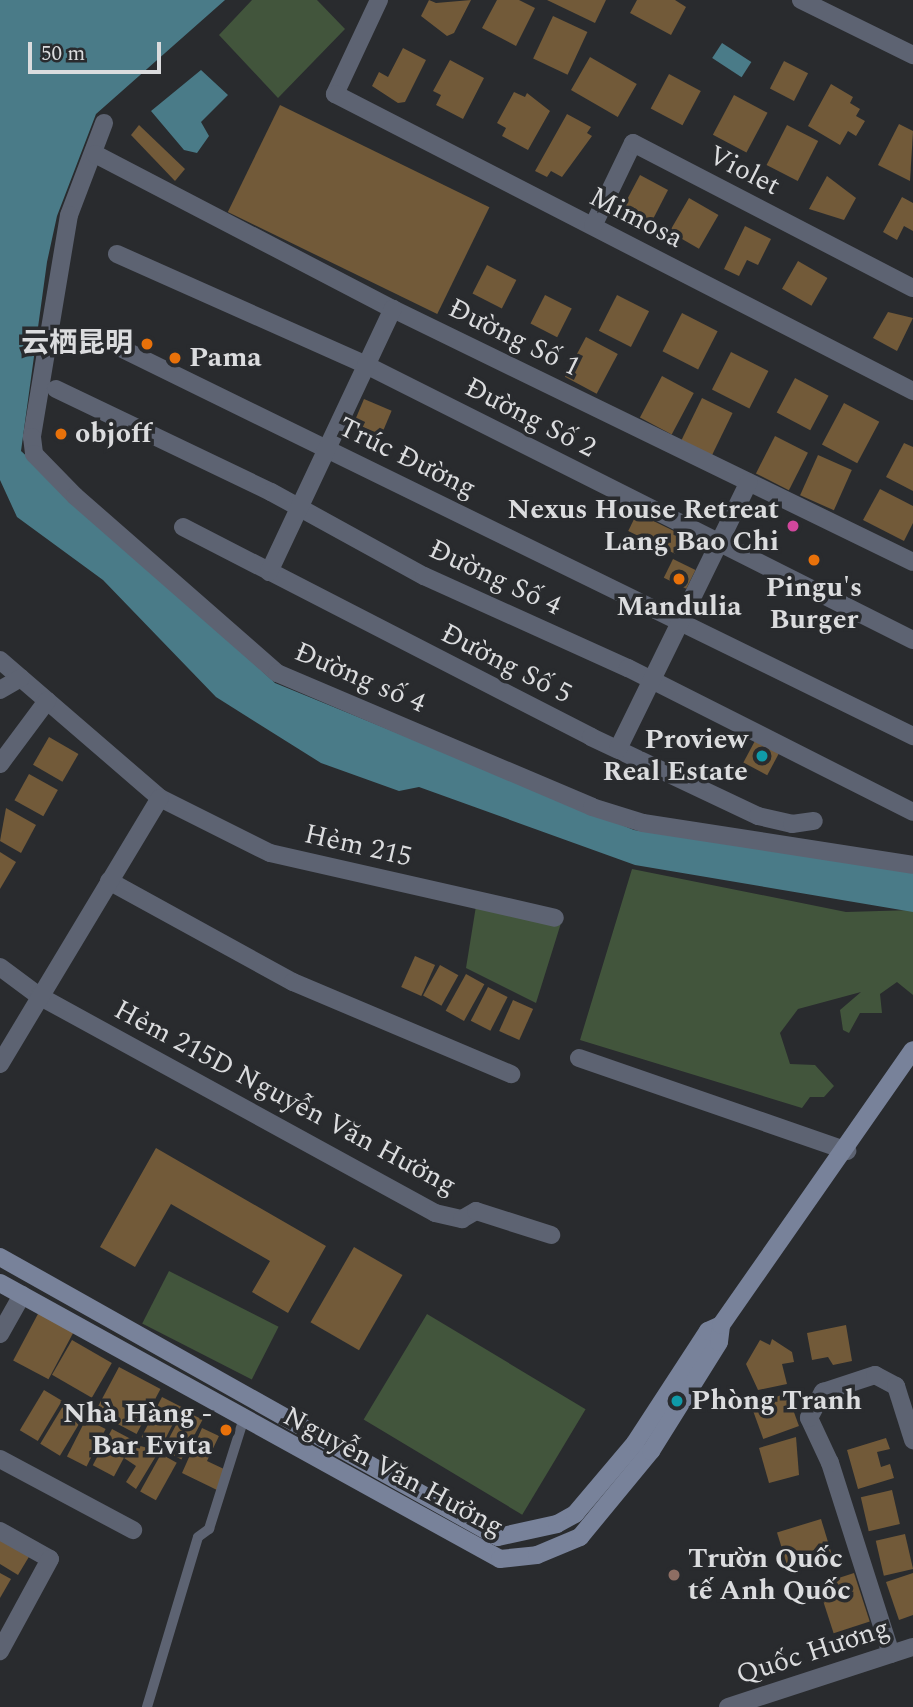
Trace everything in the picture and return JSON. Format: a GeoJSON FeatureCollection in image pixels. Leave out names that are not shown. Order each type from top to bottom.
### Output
{"type":"FeatureCollection","features":[{"type":"Feature","properties":{"kind":"main road","name":"Nguyễn Văn Hưởng"},"geometry":{"type":"LineString","coordinates":[[0,1283],[243,1421],[500,1559],[537,1555],[580,1537],[651,1451],[719,1342],[721,1325],[847,1151],[913,1050]]}},
{"type":"Feature","properties":{"kind":"main road","name":"Nguyễn Văn Hưởng"},"geometry":{"type":"LineString","coordinates":[[0,1257],[498,1537],[557,1524],[575,1514],[635,1443],[708,1331],[721,1325]]}},
{"type":"Feature","properties":{"kind":"street","name":"Mimosa"},"geometry":{"type":"LineString","coordinates":[[379,0],[335,94],[913,391]]}},
{"type":"Feature","properties":{"kind":"street"},"geometry":{"type":"LineString","coordinates":[[801,0],[913,55]]}},
{"type":"Feature","properties":{"kind":"street"},"geometry":{"type":"LineString","coordinates":[[46,383],[69,215],[95,155],[104,122]]}},
{"type":"Feature","properties":{"kind":"street","name":"Violet"},"geometry":{"type":"LineString","coordinates":[[593,226],[633,143],[913,288]]}},
{"type":"Feature","properties":{"kind":"street","name":"Đường Số 1"},"geometry":{"type":"LineString","coordinates":[[95,155],[394,309],[913,562]]}},
{"type":"Feature","properties":{"kind":"street","name":"Đường Số 2"},"geometry":{"type":"LineString","coordinates":[[117,254],[366,365],[913,640]]}},
{"type":"Feature","properties":{"kind":"street"},"geometry":{"type":"LineString","coordinates":[[269,572],[326,447],[394,309]]}},
{"type":"Feature","properties":{"kind":"street","name":"Trúc Đường"},"geometry":{"type":"LineString","coordinates":[[104,340],[913,736]]}},
{"type":"Feature","properties":{"kind":"street","name":"Đường Số 4"},"geometry":{"type":"LineString","coordinates":[[46,383],[298,507],[424,576],[651,679],[913,812]]}},
{"type":"Feature","properties":{"kind":"street","name":"Đường số 4"},"geometry":{"type":"LineString","coordinates":[[46,383],[34,454],[277,673],[592,807],[643,823],[913,865]]}},
{"type":"Feature","properties":{"kind":"street"},"geometry":{"type":"LineString","coordinates":[[618,749],[748,482]]}},
{"type":"Feature","properties":{"kind":"street","name":"Đường Số 5"},"geometry":{"type":"LineString","coordinates":[[183,527],[618,749],[758,816],[792,824],[814,821]]}},
{"type":"Feature","properties":{"kind":"street","name":"Hẻm 215"},"geometry":{"type":"LineString","coordinates":[[0,660],[160,798],[270,853],[555,918]]}},
{"type":"Feature","properties":{"kind":"street"},"geometry":{"type":"LineString","coordinates":[[0,690],[21,678]]}},
{"type":"Feature","properties":{"kind":"street"},"geometry":{"type":"LineString","coordinates":[[0,764],[47,701]]}},
{"type":"Feature","properties":{"kind":"street"},"geometry":{"type":"LineString","coordinates":[[0,1064],[160,798]]}},
{"type":"Feature","properties":{"kind":"street"},"geometry":{"type":"LineString","coordinates":[[109,881],[293,982],[511,1074]]}},
{"type":"Feature","properties":{"kind":"street","name":"Hẻm 215D Nguyễn Văn Hưởng"},"geometry":{"type":"LineString","coordinates":[[0,967],[39,996],[435,1213],[462,1219],[476,1211],[551,1235]]}},
{"type":"Feature","properties":{"kind":"street"},"geometry":{"type":"LineString","coordinates":[[579,1058],[847,1151]]}},
{"type":"Feature","properties":{"kind":"street"},"geometry":{"type":"LineString","coordinates":[[0,1334],[22,1294]]}},
{"type":"Feature","properties":{"kind":"street"},"geometry":{"type":"LineString","coordinates":[[114,1347],[125,1327]]}},
{"type":"Feature","properties":{"kind":"street"},"geometry":{"type":"LineString","coordinates":[[891,1654],[830,1464],[809,1418],[823,1392],[875,1375],[896,1386],[913,1440]]}},
{"type":"Feature","properties":{"kind":"street"},"geometry":{"type":"LineString","coordinates":[[0,1459],[133,1530]]}},
{"type":"Feature","properties":{"kind":"street"},"geometry":{"type":"LineString","coordinates":[[0,1531],[50,1559],[0,1651]]}},
{"type":"Feature","properties":{"kind":"street","name":"Quốc Hương"},"geometry":{"type":"LineString","coordinates":[[728,1707],[913,1647]]}},
{"type":"Feature","properties":{"kind":"lane"},"geometry":{"type":"LineString","coordinates":[[147,1707],[198,1537],[209,1529],[243,1421]]}},
{"type":"Feature","properties":{"kind":"green space"},"geometry":{"type":"Polygon","coordinates":[[[252,0],[317,0],[345,29],[278,98],[219,35],[252,0]]]}},
{"type":"Feature","properties":{"kind":"green space"},"geometry":{"type":"Polygon","coordinates":[[[632,869],[846,912],[913,910],[913,995],[897,982],[880,994],[882,1013],[860,1013],[849,1033],[843,1030],[840,1010],[861,992],[798,1009],[780,1033],[790,1064],[815,1065],[834,1086],[824,1097],[810,1097],[802,1108],[580,1040],[632,869]]]}},
{"type":"Feature","properties":{"kind":"green space"},"geometry":{"type":"Polygon","coordinates":[[[476,906],[561,923],[536,1003],[466,968],[476,906]]]}},
{"type":"Feature","properties":{"kind":"green space"},"geometry":{"type":"Polygon","coordinates":[[[169,1271],[279,1327],[252,1379],[142,1324],[169,1271]]]}},
{"type":"Feature","properties":{"kind":"green space"},"geometry":{"type":"Polygon","coordinates":[[[427,1314],[586,1409],[522,1515],[364,1419],[427,1314]]]}},
{"type":"Feature","properties":{"kind":"water"},"geometry":{"type":"Polygon","coordinates":[[[0,0],[225,0],[96,114],[57,216],[47,262],[21,451],[275,683],[634,830],[913,871],[913,912],[635,865],[419,787],[399,791],[321,763],[216,697],[103,580],[17,517],[0,480],[0,0]]]}},
{"type":"Feature","properties":{"kind":"water"},"geometry":{"type":"Polygon","coordinates":[[[722,43],[751,62],[742,77],[712,58],[722,43]]]}},
{"type":"Feature","properties":{"kind":"water"},"geometry":{"type":"Polygon","coordinates":[[[201,70],[228,95],[201,122],[209,136],[197,153],[184,150],[151,111],[201,70]]]}},
{"type":"Feature","properties":{"kind":"building"},"geometry":{"type":"Polygon","coordinates":[[[429,0],[436,3],[471,0],[454,33],[447,36],[421,16],[429,0]]]}},
{"type":"Feature","properties":{"kind":"building"},"geometry":{"type":"Polygon","coordinates":[[[497,0],[519,0],[535,8],[516,46],[482,28],[497,0]]]}},
{"type":"Feature","properties":{"kind":"building"},"geometry":{"type":"Polygon","coordinates":[[[547,0],[606,0],[595,23],[547,0]]]}},
{"type":"Feature","properties":{"kind":"building"},"geometry":{"type":"Polygon","coordinates":[[[637,0],[675,0],[686,7],[671,35],[630,13],[637,0]]]}},
{"type":"Feature","properties":{"kind":"building"},"geometry":{"type":"Polygon","coordinates":[[[553,16],[587,32],[568,75],[533,59],[553,16]]]}},
{"type":"Feature","properties":{"kind":"building"},"geometry":{"type":"Polygon","coordinates":[[[403,48],[426,60],[405,102],[398,103],[372,86],[379,72],[388,77],[403,48]]]}},
{"type":"Feature","properties":{"kind":"building"},"geometry":{"type":"Polygon","coordinates":[[[590,57],[637,84],[618,117],[571,90],[590,57]]]}},
{"type":"Feature","properties":{"kind":"building"},"geometry":{"type":"Polygon","coordinates":[[[450,60],[484,78],[463,119],[436,105],[441,95],[433,91],[450,60]]]}},
{"type":"Feature","properties":{"kind":"building"},"geometry":{"type":"Polygon","coordinates":[[[784,61],[808,73],[794,101],[770,89],[784,61]]]}},
{"type":"Feature","properties":{"kind":"building"},"geometry":{"type":"Polygon","coordinates":[[[669,74],[701,91],[682,125],[651,108],[669,74]]]}},
{"type":"Feature","properties":{"kind":"building"},"geometry":{"type":"Polygon","coordinates":[[[831,84],[853,97],[850,103],[860,109],[856,116],[865,121],[856,136],[848,131],[840,145],[808,126],[831,84]]]}},
{"type":"Feature","properties":{"kind":"building"},"geometry":{"type":"Polygon","coordinates":[[[514,92],[525,97],[527,93],[550,111],[528,150],[502,136],[506,128],[497,123],[514,92]]]}},
{"type":"Feature","properties":{"kind":"building"},"geometry":{"type":"Polygon","coordinates":[[[734,95],[768,113],[746,153],[713,135],[734,95]]]}},
{"type":"Feature","properties":{"kind":"building"},"geometry":{"type":"Polygon","coordinates":[[[280,105],[489,207],[437,314],[228,212],[280,105]]]}},
{"type":"Feature","properties":{"kind":"building"},"geometry":{"type":"Polygon","coordinates":[[[567,114],[591,127],[587,133],[592,136],[562,177],[551,171],[547,177],[535,171],[567,114]]]}},
{"type":"Feature","properties":{"kind":"building"},"geometry":{"type":"Polygon","coordinates":[[[899,124],[913,131],[910,181],[878,165],[899,124]]]}},
{"type":"Feature","properties":{"kind":"building"},"geometry":{"type":"Polygon","coordinates":[[[139,125],[185,169],[175,181],[131,135],[139,125]]]}},
{"type":"Feature","properties":{"kind":"building"},"geometry":{"type":"Polygon","coordinates":[[[787,125],[818,141],[798,181],[767,165],[787,125]]]}},
{"type":"Feature","properties":{"kind":"building"},"geometry":{"type":"Polygon","coordinates":[[[640,175],[668,190],[652,221],[621,211],[640,175]]]}},
{"type":"Feature","properties":{"kind":"building"},"geometry":{"type":"Polygon","coordinates":[[[827,176],[856,198],[844,220],[809,209],[827,176]]]}},
{"type":"Feature","properties":{"kind":"building"},"geometry":{"type":"Polygon","coordinates":[[[902,197],[913,203],[913,231],[904,226],[897,240],[883,232],[902,197]]]}},
{"type":"Feature","properties":{"kind":"building"},"geometry":{"type":"Polygon","coordinates":[[[689,198],[718,215],[699,249],[670,232],[689,198]]]}},
{"type":"Feature","properties":{"kind":"building"},"geometry":{"type":"Polygon","coordinates":[[[745,226],[771,239],[758,265],[747,260],[739,276],[724,269],[745,226]]]}},
{"type":"Feature","properties":{"kind":"building"},"geometry":{"type":"Polygon","coordinates":[[[798,261],[827,278],[811,306],[782,289],[798,261]]]}},
{"type":"Feature","properties":{"kind":"building"},"geometry":{"type":"Polygon","coordinates":[[[487,265],[516,280],[502,308],[472,294],[487,265]]]}},
{"type":"Feature","properties":{"kind":"building"},"geometry":{"type":"Polygon","coordinates":[[[545,295],[572,309],[557,337],[530,324],[545,295]]]}},
{"type":"Feature","properties":{"kind":"building"},"geometry":{"type":"Polygon","coordinates":[[[617,295],[649,311],[631,347],[599,331],[617,295]]]}},
{"type":"Feature","properties":{"kind":"building"},"geometry":{"type":"Polygon","coordinates":[[[888,312],[913,318],[897,351],[873,338],[888,312]]]}},
{"type":"Feature","properties":{"kind":"building"},"geometry":{"type":"Polygon","coordinates":[[[682,313],[718,331],[698,369],[662,351],[682,313]]]}},
{"type":"Feature","properties":{"kind":"building"},"geometry":{"type":"Polygon","coordinates":[[[586,337],[618,354],[597,394],[565,377],[586,337]]]}},
{"type":"Feature","properties":{"kind":"building"},"geometry":{"type":"Polygon","coordinates":[[[731,352],[768,371],[749,408],[712,389],[731,352]]]}},
{"type":"Feature","properties":{"kind":"building"},"geometry":{"type":"Polygon","coordinates":[[[662,376],[694,393],[672,434],[640,417],[662,376]]]}},
{"type":"Feature","properties":{"kind":"building"},"geometry":{"type":"Polygon","coordinates":[[[795,378],[829,396],[810,430],[777,412],[795,378]]]}},
{"type":"Feature","properties":{"kind":"building"},"geometry":{"type":"Polygon","coordinates":[[[702,398],[733,413],[712,455],[681,440],[702,398]]]}},
{"type":"Feature","properties":{"kind":"building"},"geometry":{"type":"Polygon","coordinates":[[[364,399],[392,411],[381,435],[354,423],[364,399]]]}},
{"type":"Feature","properties":{"kind":"building"},"geometry":{"type":"Polygon","coordinates":[[[844,403],[879,422],[857,463],[822,444],[844,403]]]}},
{"type":"Feature","properties":{"kind":"building"},"geometry":{"type":"Polygon","coordinates":[[[775,436],[808,453],[789,490],[756,473],[775,436]]]}},
{"type":"Feature","properties":{"kind":"building"},"geometry":{"type":"Polygon","coordinates":[[[904,443],[913,447],[913,491],[886,477],[904,443]]]}},
{"type":"Feature","properties":{"kind":"building"},"geometry":{"type":"Polygon","coordinates":[[[818,455],[852,470],[834,510],[800,495],[818,455]]]}},
{"type":"Feature","properties":{"kind":"building"},"geometry":{"type":"Polygon","coordinates":[[[880,489],[913,506],[913,523],[904,541],[863,520],[880,489]]]}},
{"type":"Feature","properties":{"kind":"building"},"geometry":{"type":"Polygon","coordinates":[[[637,513],[684,536],[675,554],[628,531],[637,513]]]}},
{"type":"Feature","properties":{"kind":"building"},"geometry":{"type":"Polygon","coordinates":[[[673,559],[695,570],[686,589],[664,578],[673,559]]]}},
{"type":"Feature","properties":{"kind":"building"},"geometry":{"type":"Polygon","coordinates":[[[49,737],[78,754],[62,782],[33,765],[49,737]]]}},
{"type":"Feature","properties":{"kind":"building","name":"Proview Real Estate"},"geometry":{"type":"Polygon","coordinates":[[[757,737],[781,750],[767,775],[743,763],[757,737]]]}},
{"type":"Feature","properties":{"kind":"building"},"geometry":{"type":"Polygon","coordinates":[[[29,774],[58,790],[43,816],[14,800],[29,774]]]}},
{"type":"Feature","properties":{"kind":"building"},"geometry":{"type":"Polygon","coordinates":[[[6,808],[36,825],[21,853],[0,841],[6,808]]]}},
{"type":"Feature","properties":{"kind":"building"},"geometry":{"type":"Polygon","coordinates":[[[0,852],[16,862],[0,889],[0,852]]]}},
{"type":"Feature","properties":{"kind":"building"},"geometry":{"type":"Polygon","coordinates":[[[415,956],[435,965],[421,996],[401,987],[415,956]]]}},
{"type":"Feature","properties":{"kind":"building"},"geometry":{"type":"Polygon","coordinates":[[[440,965],[458,975],[441,1006],[423,996],[440,965]]]}},
{"type":"Feature","properties":{"kind":"building"},"geometry":{"type":"Polygon","coordinates":[[[466,974],[484,984],[464,1021],[446,1011],[466,974]]]}},
{"type":"Feature","properties":{"kind":"building"},"geometry":{"type":"Polygon","coordinates":[[[488,987],[508,997],[490,1031],[471,1021],[488,987]]]}},
{"type":"Feature","properties":{"kind":"building"},"geometry":{"type":"Polygon","coordinates":[[[513,1000],[533,1009],[519,1040],[499,1031],[513,1000]]]}},
{"type":"Feature","properties":{"kind":"building"},"geometry":{"type":"Polygon","coordinates":[[[156,1148],[326,1246],[288,1313],[252,1292],[270,1261],[171,1204],[135,1267],[100,1247],[156,1148]]]}},
{"type":"Feature","properties":{"kind":"building"},"geometry":{"type":"Polygon","coordinates":[[[354,1247],[402,1275],[359,1350],[310,1322],[354,1247]]]}},
{"type":"Feature","properties":{"kind":"building"},"geometry":{"type":"Polygon","coordinates":[[[39,1312],[74,1331],[48,1379],[13,1361],[39,1312]]]}},
{"type":"Feature","properties":{"kind":"building"},"geometry":{"type":"Polygon","coordinates":[[[846,1325],[852,1361],[833,1365],[828,1357],[812,1360],[807,1333],[846,1325]]]}},
{"type":"Feature","properties":{"kind":"building"},"geometry":{"type":"Polygon","coordinates":[[[772,1339],[792,1352],[794,1362],[782,1364],[787,1384],[758,1390],[746,1364],[760,1340],[770,1345],[772,1339]]]}},
{"type":"Feature","properties":{"kind":"building"},"geometry":{"type":"Polygon","coordinates":[[[72,1340],[112,1363],[92,1398],[52,1375],[72,1340]]]}},
{"type":"Feature","properties":{"kind":"building"},"geometry":{"type":"Polygon","coordinates":[[[119,1367],[160,1389],[137,1434],[95,1412],[119,1367]]]}},
{"type":"Feature","properties":{"kind":"building"},"geometry":{"type":"Polygon","coordinates":[[[44,1390],[62,1401],[38,1441],[20,1430],[44,1390]]]}},
{"type":"Feature","properties":{"kind":"building"},"geometry":{"type":"Polygon","coordinates":[[[787,1393],[799,1426],[763,1439],[751,1406],[787,1393]]]}},
{"type":"Feature","properties":{"kind":"building"},"geometry":{"type":"Polygon","coordinates":[[[162,1397],[182,1407],[161,1447],[142,1437],[162,1397]]]}},
{"type":"Feature","properties":{"kind":"building"},"geometry":{"type":"Polygon","coordinates":[[[66,1401],[86,1413],[60,1456],[40,1444],[66,1401]]]}},
{"type":"Feature","properties":{"kind":"building"},"geometry":{"type":"Polygon","coordinates":[[[184,1410],[203,1420],[181,1460],[163,1450],[184,1410]]]}},
{"type":"Feature","properties":{"kind":"building"},"geometry":{"type":"Polygon","coordinates":[[[86,1419],[106,1429],[87,1466],[67,1456],[86,1419]]]}},
{"type":"Feature","properties":{"kind":"building"},"geometry":{"type":"Polygon","coordinates":[[[202,1428],[219,1436],[207,1461],[226,1470],[217,1490],[182,1473],[202,1428]]]}},
{"type":"Feature","properties":{"kind":"building"},"geometry":{"type":"Polygon","coordinates":[[[112,1429],[133,1440],[114,1476],[93,1465],[112,1429]]]}},
{"type":"Feature","properties":{"kind":"building"},"geometry":{"type":"Polygon","coordinates":[[[796,1437],[799,1475],[769,1483],[759,1448],[796,1437]]]}},
{"type":"Feature","properties":{"kind":"building"},"geometry":{"type":"Polygon","coordinates":[[[886,1438],[890,1449],[877,1452],[881,1467],[890,1464],[894,1478],[858,1489],[847,1450],[886,1438]]]}},
{"type":"Feature","properties":{"kind":"building"},"geometry":{"type":"Polygon","coordinates":[[[133,1444],[159,1451],[136,1489],[126,1482],[136,1466],[124,1458],[133,1444]]]}},
{"type":"Feature","properties":{"kind":"building"},"geometry":{"type":"Polygon","coordinates":[[[161,1454],[177,1463],[156,1500],[140,1492],[161,1454]]]}},
{"type":"Feature","properties":{"kind":"building"},"geometry":{"type":"Polygon","coordinates":[[[892,1490],[900,1524],[869,1531],[861,1497],[892,1490]]]}},
{"type":"Feature","properties":{"kind":"building"},"geometry":{"type":"Polygon","coordinates":[[[821,1519],[832,1554],[788,1568],[777,1532],[821,1519]]]}},
{"type":"Feature","properties":{"kind":"building"},"geometry":{"type":"Polygon","coordinates":[[[905,1534],[913,1569],[884,1576],[876,1541],[905,1534]]]}},
{"type":"Feature","properties":{"kind":"building"},"geometry":{"type":"Polygon","coordinates":[[[0,1539],[30,1555],[18,1575],[0,1564],[0,1539]]]}},
{"type":"Feature","properties":{"kind":"building"},"geometry":{"type":"Polygon","coordinates":[[[0,1573],[11,1579],[0,1598],[0,1573]]]}},
{"type":"Feature","properties":{"kind":"building"},"geometry":{"type":"Polygon","coordinates":[[[854,1573],[870,1622],[834,1633],[818,1585],[854,1573]]]}},
{"type":"Feature","properties":{"kind":"building"},"geometry":{"type":"Polygon","coordinates":[[[913,1573],[913,1615],[899,1620],[886,1582],[913,1573]]]}},
{"type":"Feature","properties":{"kind":"place","name":"云栖昆明"},"geometry":{"type":"Point","coordinates":[147,344]}},
{"type":"Feature","properties":{"kind":"place","name":"Pama"},"geometry":{"type":"Point","coordinates":[175,358]}},
{"type":"Feature","properties":{"kind":"place","name":"objoff"},"geometry":{"type":"Point","coordinates":[61,434]}},
{"type":"Feature","properties":{"kind":"place","name":"Nexus House Retreat Lang Bao Chi"},"geometry":{"type":"Point","coordinates":[793,526]}},
{"type":"Feature","properties":{"kind":"place","name":"Pingu's Burger"},"geometry":{"type":"Point","coordinates":[814,560]}},
{"type":"Feature","properties":{"kind":"place","name":"Mandulia"},"geometry":{"type":"Point","coordinates":[679,579]}},
{"type":"Feature","properties":{"kind":"place","name":"Proview Real Estate"},"geometry":{"type":"Point","coordinates":[762,756]}},
{"type":"Feature","properties":{"kind":"place","name":"Phòng Tranh"},"geometry":{"type":"Point","coordinates":[677,1401]}},
{"type":"Feature","properties":{"kind":"place","name":"Nhà Hàng - Bar Evita"},"geometry":{"type":"Point","coordinates":[226,1430]}},
{"type":"Feature","properties":{"kind":"place","name":"Trườn Quốc tế Anh Quốc"},"geometry":{"type":"Point","coordinates":[674,1575]}}]}
